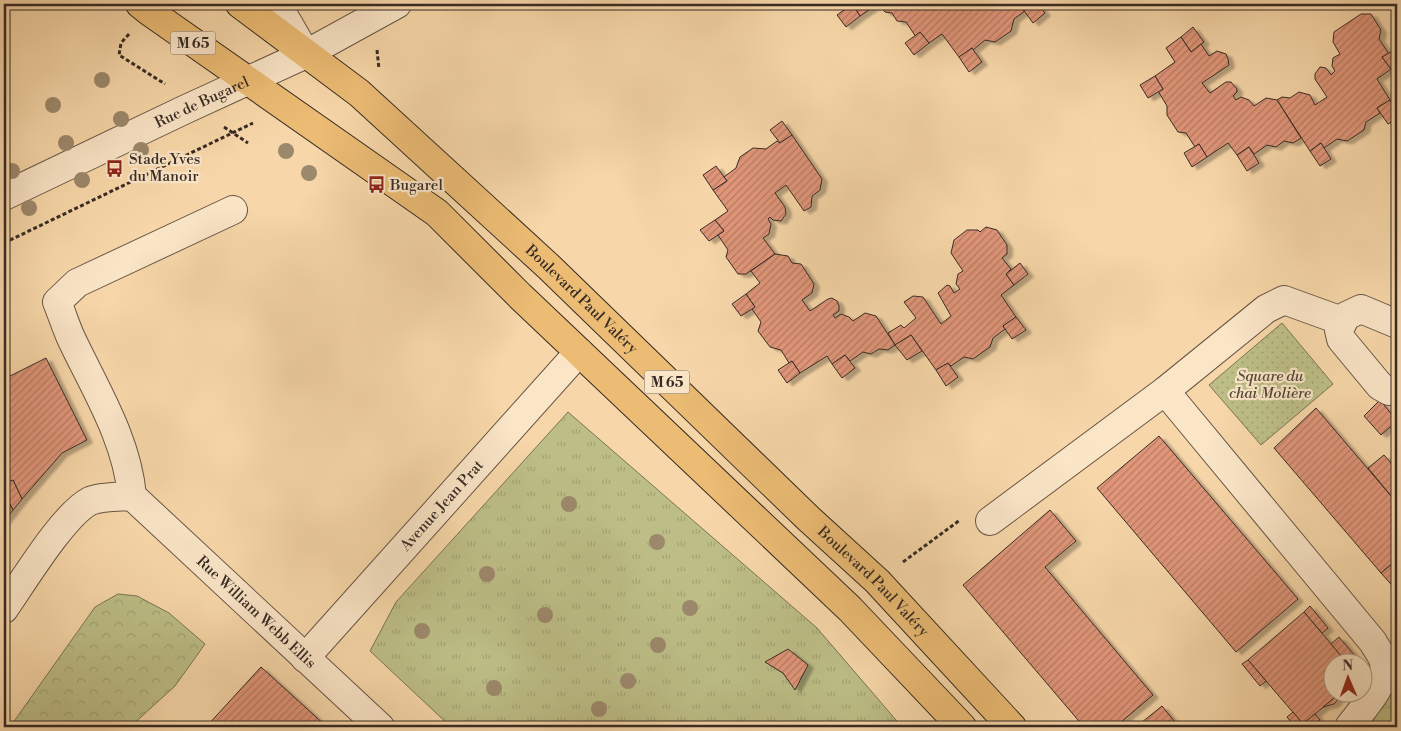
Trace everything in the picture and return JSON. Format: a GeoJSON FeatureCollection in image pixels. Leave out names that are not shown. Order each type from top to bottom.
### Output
{"type":"FeatureCollection","features":[{"type":"Feature","properties":{"kind":"main road","name":"M 65"},"geometry":{"type":"LineString","coordinates":[[140,4],[246,81],[436,213],[520,296],[850,610],[962,727]]}},
{"type":"Feature","properties":{"kind":"main road","name":"M 65"},"geometry":{"type":"LineString","coordinates":[[227,5],[306,54]]}},
{"type":"Feature","properties":{"kind":"main road","name":"Boulevard Paul Valéry"},"geometry":{"type":"LineString","coordinates":[[306,54],[359,93],[549,267],[802,512],[877,581],[1012,727]]}},
{"type":"Feature","properties":{"kind":"street","name":"Boulevard Paul Valéry"},"geometry":{"type":"LineString","coordinates":[[277,4],[306,54]]}},
{"type":"Feature","properties":{"kind":"street","name":"Rue de Bugarel"},"geometry":{"type":"LineString","coordinates":[[4,196],[306,54],[397,4]]}},
{"type":"Feature","properties":{"kind":"street"},"geometry":{"type":"LineString","coordinates":[[4,609],[55,535],[78,510],[91,501],[132,496],[131,482],[108,413],[70,336],[57,302],[77,283],[232,210]]}},
{"type":"Feature","properties":{"kind":"street"},"geometry":{"type":"LineString","coordinates":[[990,521],[1165,391],[1266,309],[1284,300],[1342,322]]}},
{"type":"Feature","properties":{"kind":"street"},"geometry":{"type":"LineString","coordinates":[[1397,324],[1361,309],[1346,316],[1339,330],[1341,339],[1380,386],[1389,391],[1397,390]]}},
{"type":"Feature","properties":{"kind":"street","name":"Avenue Jean Prat"},"geometry":{"type":"LineString","coordinates":[[305,658],[579,352]]}},
{"type":"Feature","properties":{"kind":"street"},"geometry":{"type":"LineString","coordinates":[[1165,391],[1373,642],[1384,662],[1383,676],[1378,689],[1349,727]]}},
{"type":"Feature","properties":{"kind":"street","name":"Rue William Webb Ellis"},"geometry":{"type":"LineString","coordinates":[[132,496],[380,727]]}},
{"type":"Feature","properties":{"kind":"path"},"geometry":{"type":"LineString","coordinates":[[187,4],[227,5]]}},
{"type":"Feature","properties":{"kind":"path"},"geometry":{"type":"LineString","coordinates":[[132,30],[121,43],[119,55],[168,85]]}},
{"type":"Feature","properties":{"kind":"path"},"geometry":{"type":"LineString","coordinates":[[376,46],[380,74]]}},
{"type":"Feature","properties":{"kind":"path"},"geometry":{"type":"LineString","coordinates":[[4,243],[232,132],[287,108]]}},
{"type":"Feature","properties":{"kind":"path"},"geometry":{"type":"LineString","coordinates":[[218,123],[248,143]]}},
{"type":"Feature","properties":{"kind":"path"},"geometry":{"type":"LineString","coordinates":[[877,581],[944,531]]}},
{"type":"Feature","properties":{"kind":"green space","name":"Square du chai Molière"},"geometry":{"type":"Polygon","coordinates":[[[1282,323],[1333,384],[1261,445],[1209,385],[1282,323]]]}},
{"type":"Feature","properties":{"kind":"green space"},"geometry":{"type":"Polygon","coordinates":[[[568,412],[817,628],[902,727],[451,727],[370,651],[396,602],[568,412]]]}},
{"type":"Feature","properties":{"kind":"green space"},"geometry":{"type":"Polygon","coordinates":[[[118,594],[137,596],[169,613],[205,644],[175,686],[130,727],[10,727],[95,607],[118,594]]]}},
{"type":"Feature","properties":{"kind":"green space"},"geometry":{"type":"Polygon","coordinates":[[[1391,680],[1397,681],[1397,727],[1356,727],[1391,680]]]}},
{"type":"Feature","properties":{"kind":"building"},"geometry":{"type":"Polygon","coordinates":[[[852,4],[878,4],[860,16],[852,4]]]}},
{"type":"Feature","properties":{"kind":"building"},"geometry":{"type":"Polygon","coordinates":[[[852,4],[860,16],[846,27],[837,15],[852,4]]]}},
{"type":"Feature","properties":{"kind":"building"},"geometry":{"type":"Polygon","coordinates":[[[878,4],[1029,4],[1022,8],[1025,11],[1014,19],[1011,31],[995,42],[985,40],[973,50],[972,48],[959,57],[942,34],[929,43],[920,32],[916,37],[906,22],[897,21],[892,13],[885,12],[878,4]]]}},
{"type":"Feature","properties":{"kind":"building"},"geometry":{"type":"Polygon","coordinates":[[[1029,4],[1038,4],[1045,13],[1033,23],[1022,8],[1029,4]]]}},
{"type":"Feature","properties":{"kind":"building"},"geometry":{"type":"Polygon","coordinates":[[[1361,14],[1371,14],[1381,30],[1379,39],[1389,54],[1382,57],[1391,69],[1377,79],[1390,100],[1377,108],[1380,113],[1366,122],[1364,130],[1347,141],[1337,139],[1324,148],[1321,143],[1310,151],[1277,100],[1282,97],[1290,98],[1299,92],[1310,95],[1315,105],[1327,97],[1315,79],[1315,74],[1320,67],[1326,68],[1331,75],[1335,71],[1332,66],[1333,58],[1340,54],[1333,42],[1334,32],[1361,14]]]}},
{"type":"Feature","properties":{"kind":"building"},"geometry":{"type":"Polygon","coordinates":[[[1193,27],[1204,42],[1191,52],[1181,37],[1193,27]]]}},
{"type":"Feature","properties":{"kind":"building"},"geometry":{"type":"Polygon","coordinates":[[[920,32],[929,43],[914,55],[905,43],[920,32]]]}},
{"type":"Feature","properties":{"kind":"building"},"geometry":{"type":"Polygon","coordinates":[[[1181,37],[1191,52],[1201,44],[1209,56],[1217,51],[1226,54],[1229,65],[1202,83],[1210,93],[1226,82],[1231,82],[1237,89],[1233,96],[1236,100],[1241,97],[1249,100],[1254,106],[1266,98],[1277,100],[1301,138],[1293,143],[1284,141],[1276,147],[1267,145],[1254,154],[1249,147],[1237,155],[1228,143],[1207,157],[1199,144],[1195,147],[1186,133],[1178,132],[1167,115],[1167,106],[1158,91],[1163,89],[1155,76],[1175,62],[1166,48],[1181,37]]]}},
{"type":"Feature","properties":{"kind":"building"},"geometry":{"type":"Polygon","coordinates":[[[972,48],[982,62],[969,72],[959,57],[972,48]]]}},
{"type":"Feature","properties":{"kind":"building"},"geometry":{"type":"Polygon","coordinates":[[[1396,49],[1397,66],[1391,69],[1382,57],[1396,49]]]}},
{"type":"Feature","properties":{"kind":"building"},"geometry":{"type":"Polygon","coordinates":[[[1155,76],[1163,89],[1148,98],[1140,85],[1155,76]]]}},
{"type":"Feature","properties":{"kind":"building"},"geometry":{"type":"Polygon","coordinates":[[[1390,100],[1397,110],[1397,118],[1388,124],[1377,108],[1390,100]]]}},
{"type":"Feature","properties":{"kind":"building"},"geometry":{"type":"Polygon","coordinates":[[[782,121],[792,135],[780,143],[770,130],[782,121]]]}},
{"type":"Feature","properties":{"kind":"building"},"geometry":{"type":"Polygon","coordinates":[[[792,135],[822,179],[820,190],[812,196],[811,207],[804,211],[786,185],[775,193],[785,207],[786,214],[781,221],[773,220],[770,217],[768,219],[771,224],[769,234],[763,238],[775,254],[746,274],[738,274],[726,257],[728,250],[718,235],[724,231],[715,220],[728,211],[713,190],[727,181],[724,177],[736,168],[740,157],[753,148],[766,149],[777,141],[780,143],[792,135]]]}},
{"type":"Feature","properties":{"kind":"building"},"geometry":{"type":"Polygon","coordinates":[[[1321,143],[1331,159],[1320,166],[1310,151],[1321,143]]]}},
{"type":"Feature","properties":{"kind":"building"},"geometry":{"type":"Polygon","coordinates":[[[1199,144],[1207,157],[1192,167],[1184,153],[1199,144]]]}},
{"type":"Feature","properties":{"kind":"building"},"geometry":{"type":"Polygon","coordinates":[[[1249,147],[1259,163],[1247,171],[1237,155],[1249,147]]]}},
{"type":"Feature","properties":{"kind":"building"},"geometry":{"type":"Polygon","coordinates":[[[716,166],[727,181],[713,190],[703,175],[716,166]]]}},
{"type":"Feature","properties":{"kind":"building"},"geometry":{"type":"Polygon","coordinates":[[[715,220],[724,231],[709,241],[700,230],[715,220]]]}},
{"type":"Feature","properties":{"kind":"building"},"geometry":{"type":"Polygon","coordinates":[[[986,227],[997,230],[1007,245],[1007,254],[1002,258],[1011,269],[1006,274],[1014,285],[1001,295],[1016,317],[1003,326],[1005,329],[993,338],[990,347],[973,359],[964,357],[951,366],[948,363],[936,370],[911,335],[895,345],[888,333],[901,325],[904,328],[916,318],[904,302],[913,296],[923,297],[941,324],[951,316],[938,293],[947,285],[950,286],[954,293],[960,289],[956,284],[958,274],[963,271],[951,253],[954,240],[967,230],[978,230],[980,232],[986,227]]]}},
{"type":"Feature","properties":{"kind":"building"},"geometry":{"type":"Polygon","coordinates":[[[775,254],[788,256],[792,263],[801,264],[814,284],[812,293],[802,300],[810,311],[832,298],[837,301],[839,306],[839,311],[833,315],[835,318],[841,314],[853,321],[865,313],[876,316],[895,345],[888,350],[879,349],[871,354],[863,352],[850,361],[845,355],[832,364],[827,356],[800,373],[792,361],[789,363],[781,350],[770,347],[758,331],[761,322],[752,309],[755,307],[746,294],[760,283],[751,271],[775,254]]]}},
{"type":"Feature","properties":{"kind":"building"},"geometry":{"type":"Polygon","coordinates":[[[1020,263],[1028,274],[1014,285],[1006,274],[1020,263]]]}},
{"type":"Feature","properties":{"kind":"building"},"geometry":{"type":"Polygon","coordinates":[[[746,294],[755,307],[741,316],[732,304],[746,294]]]}},
{"type":"Feature","properties":{"kind":"building"},"geometry":{"type":"Polygon","coordinates":[[[1016,317],[1026,330],[1012,339],[1003,326],[1016,317]]]}},
{"type":"Feature","properties":{"kind":"building"},"geometry":{"type":"Polygon","coordinates":[[[911,335],[922,351],[907,360],[895,345],[911,335]]]}},
{"type":"Feature","properties":{"kind":"building"},"geometry":{"type":"Polygon","coordinates":[[[845,355],[855,368],[842,378],[832,364],[845,355]]]}},
{"type":"Feature","properties":{"kind":"building"},"geometry":{"type":"Polygon","coordinates":[[[46,358],[87,440],[62,453],[22,499],[13,480],[4,484],[4,379],[46,358]]]}},
{"type":"Feature","properties":{"kind":"building"},"geometry":{"type":"Polygon","coordinates":[[[792,361],[800,373],[787,383],[778,370],[792,361]]]}},
{"type":"Feature","properties":{"kind":"building"},"geometry":{"type":"Polygon","coordinates":[[[948,363],[958,377],[946,386],[936,370],[948,363]]]}},
{"type":"Feature","properties":{"kind":"building"},"geometry":{"type":"Polygon","coordinates":[[[1380,400],[1397,421],[1381,435],[1364,416],[1380,400]]]}},
{"type":"Feature","properties":{"kind":"building"},"geometry":{"type":"Polygon","coordinates":[[[1316,408],[1397,503],[1397,559],[1381,573],[1274,448],[1316,408]]]}},
{"type":"Feature","properties":{"kind":"building"},"geometry":{"type":"Polygon","coordinates":[[[1159,436],[1298,599],[1236,652],[1097,488],[1159,436]]]}},
{"type":"Feature","properties":{"kind":"building"},"geometry":{"type":"Polygon","coordinates":[[[1384,455],[1397,470],[1397,503],[1368,468],[1384,455]]]}},
{"type":"Feature","properties":{"kind":"building"},"geometry":{"type":"Polygon","coordinates":[[[13,480],[22,499],[13,510],[4,493],[4,484],[13,480]]]}},
{"type":"Feature","properties":{"kind":"building"},"geometry":{"type":"Polygon","coordinates":[[[4,493],[13,510],[4,522],[4,493]]]}},
{"type":"Feature","properties":{"kind":"building"},"geometry":{"type":"Polygon","coordinates":[[[1050,510],[1076,541],[1045,567],[1153,695],[1115,727],[1084,727],[963,585],[1050,510]]]}},
{"type":"Feature","properties":{"kind":"building"},"geometry":{"type":"Polygon","coordinates":[[[1395,561],[1397,564],[1397,591],[1381,573],[1395,561]]]}},
{"type":"Feature","properties":{"kind":"building"},"geometry":{"type":"Polygon","coordinates":[[[1310,606],[1328,628],[1322,633],[1304,612],[1310,606]]]}},
{"type":"Feature","properties":{"kind":"building"},"geometry":{"type":"Polygon","coordinates":[[[1304,612],[1340,654],[1324,654],[1324,704],[1327,704],[1303,724],[1248,660],[1304,612]]]}},
{"type":"Feature","properties":{"kind":"building"},"geometry":{"type":"Polygon","coordinates":[[[1339,637],[1353,654],[1340,654],[1331,644],[1339,637]]]}},
{"type":"Feature","properties":{"kind":"building"},"geometry":{"type":"Polygon","coordinates":[[[788,649],[808,665],[795,690],[783,673],[765,662],[788,649]]]}},
{"type":"Feature","properties":{"kind":"building"},"geometry":{"type":"Polygon","coordinates":[[[1248,660],[1266,681],[1260,686],[1242,664],[1248,660]]]}},
{"type":"Feature","properties":{"kind":"building"},"geometry":{"type":"Polygon","coordinates":[[[261,667],[327,727],[206,727],[261,667]]]}},
{"type":"Feature","properties":{"kind":"building"},"geometry":{"type":"Polygon","coordinates":[[[1162,706],[1179,727],[1136,727],[1162,706]]]}},
{"type":"Feature","properties":{"kind":"building"},"geometry":{"type":"Polygon","coordinates":[[[1293,712],[1303,724],[1299,727],[1295,727],[1287,717],[1293,712]]]}},
{"type":"Feature","properties":{"kind":"building"},"geometry":{"type":"Polygon","coordinates":[[[1315,714],[1320,720],[1312,727],[1299,727],[1315,714]]]}},
{"type":"Feature","properties":{"kind":"place","name":"Stade Yves du Manoir"},"geometry":{"type":"Point","coordinates":[115,168]}},
{"type":"Feature","properties":{"kind":"place","name":"Bugarel"},"geometry":{"type":"Point","coordinates":[376,185]}}]}
